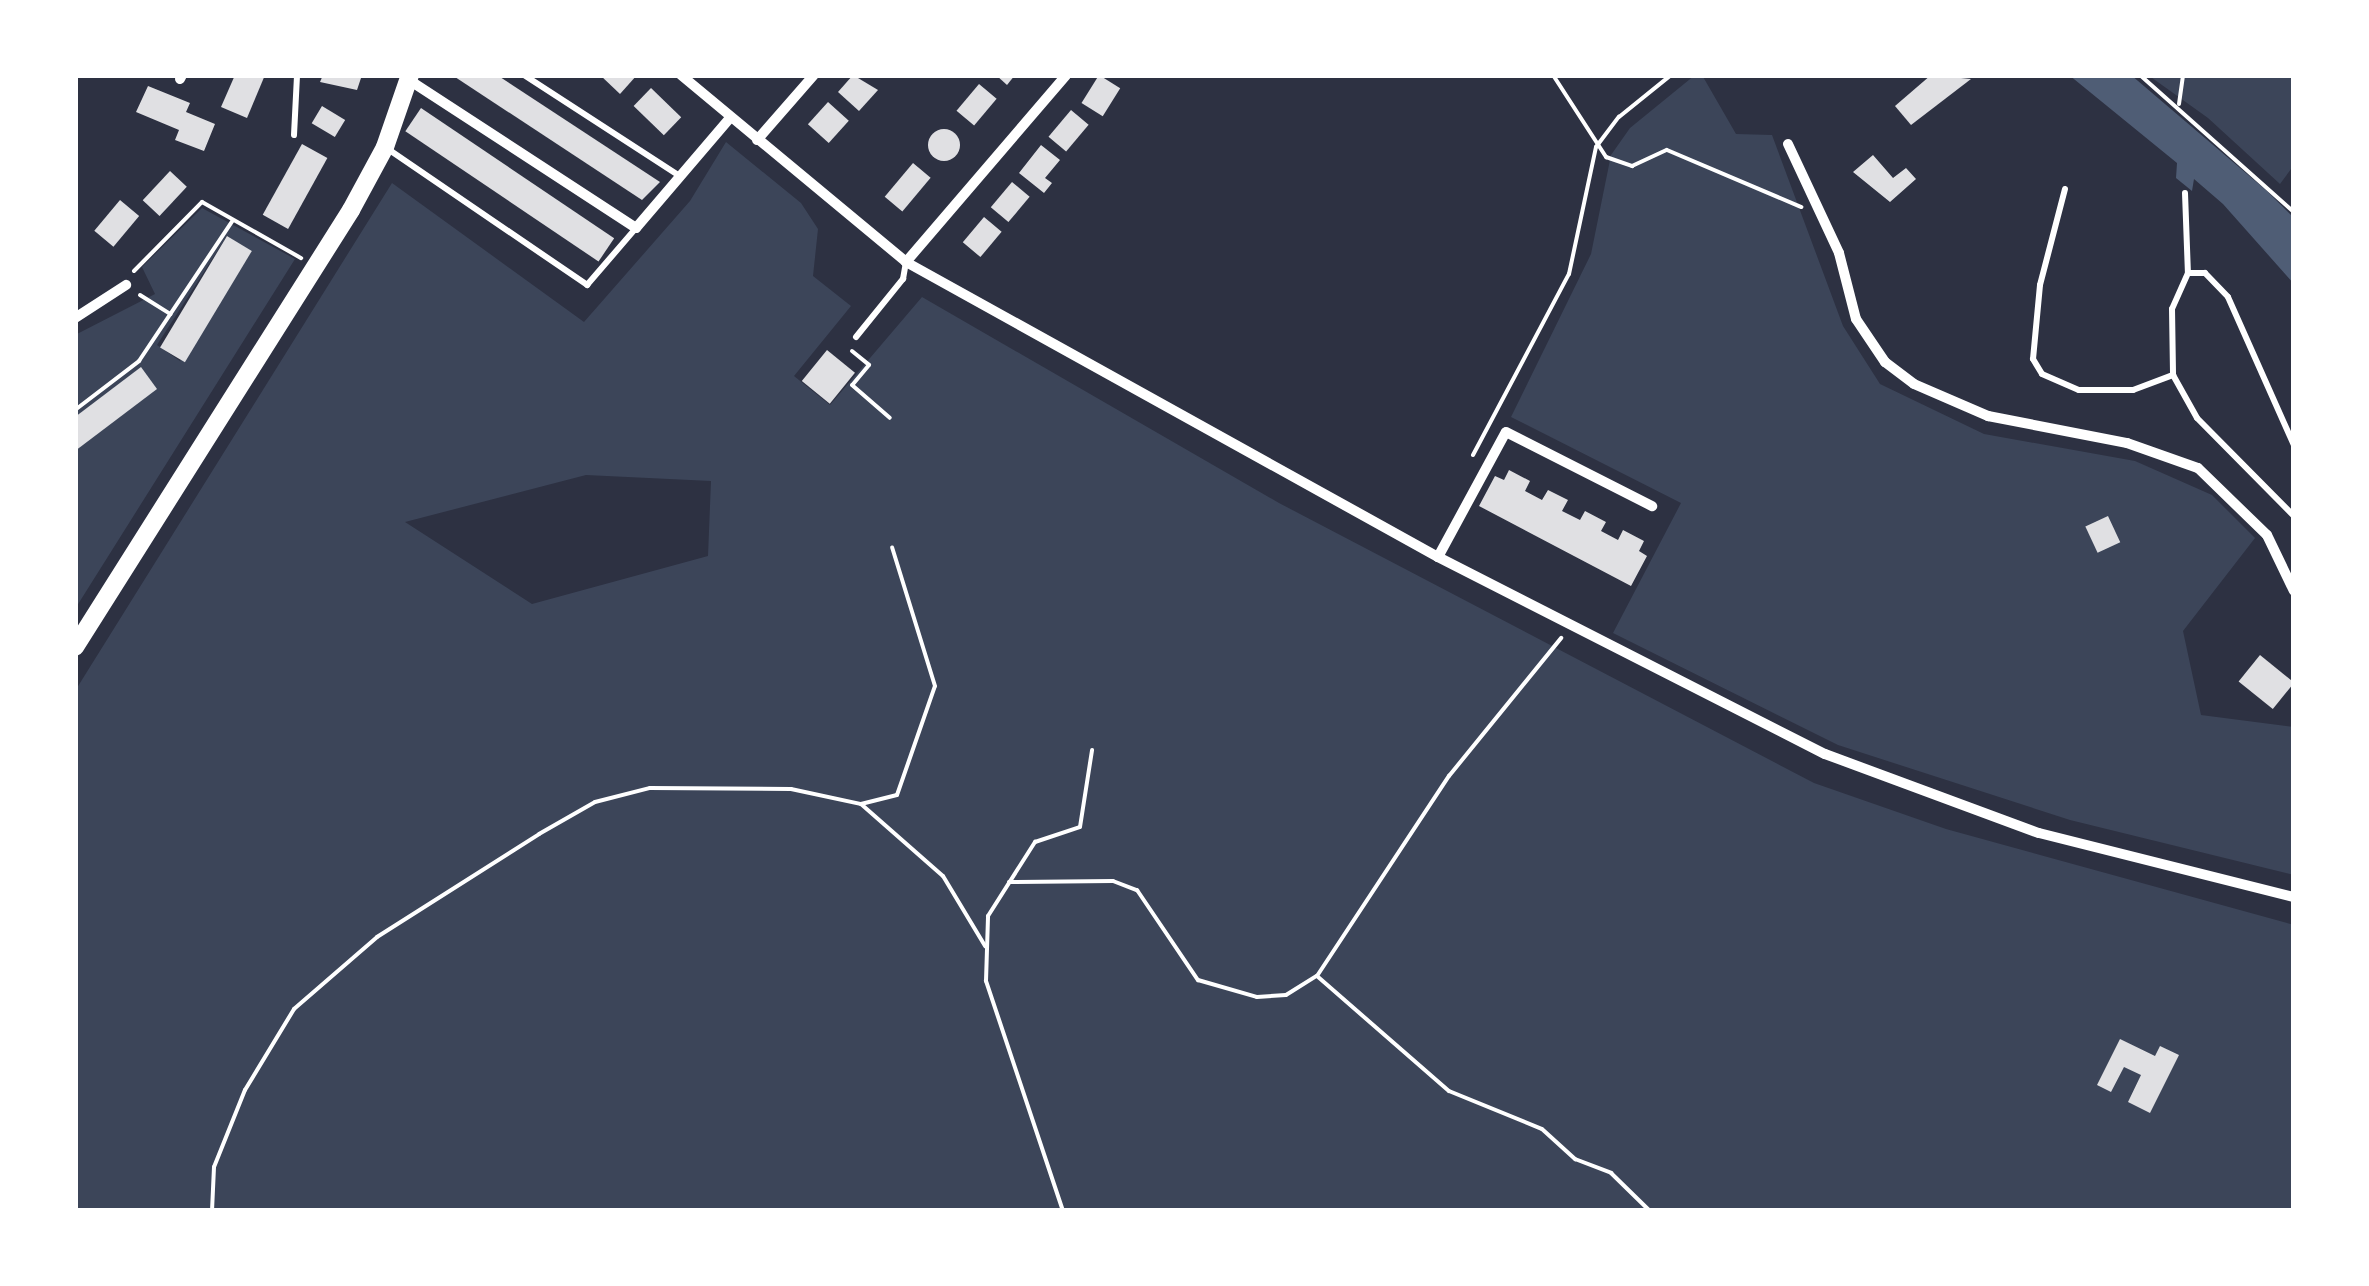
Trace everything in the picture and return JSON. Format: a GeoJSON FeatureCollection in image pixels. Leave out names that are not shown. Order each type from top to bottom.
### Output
{"type":"FeatureCollection","features":[{"type":"Feature","properties":{"kind":"main road"},"geometry":{"type":"LineString","coordinates":[[75,647],[385,147],[410,77]]}},
{"type":"Feature","properties":{"kind":"street"},"geometry":{"type":"LineString","coordinates":[[680,75],[906,262],[1438,557],[1825,754],[2039,833],[2294,897]]}},
{"type":"Feature","properties":{"kind":"street"},"geometry":{"type":"LineString","coordinates":[[756,140],[814,75]]}},
{"type":"Feature","properties":{"kind":"street"},"geometry":{"type":"LineString","coordinates":[[906,262],[1066,75]]}},
{"type":"Feature","properties":{"kind":"street"},"geometry":{"type":"LineString","coordinates":[[410,77],[636,228],[730,118]]}},
{"type":"Feature","properties":{"kind":"street"},"geometry":{"type":"LineString","coordinates":[[1788,144],[1822,217],[1856,319],[1885,362],[1914,384],[1988,416],[2127,443],[2198,468],[2267,534],[2294,592]]}},
{"type":"Feature","properties":{"kind":"street"},"geometry":{"type":"LineString","coordinates":[[75,318],[126,285]]}},
{"type":"Feature","properties":{"kind":"street"},"geometry":{"type":"LineString","coordinates":[[1438,557],[1506,432],[1652,506]]}},
{"type":"Feature","properties":{"kind":"lane"},"geometry":{"type":"LineString","coordinates":[[294,135],[297,75]]}},
{"type":"Feature","properties":{"kind":"lane"},"geometry":{"type":"LineString","coordinates":[[524,75],[682,177]]}},
{"type":"Feature","properties":{"kind":"lane"},"geometry":{"type":"LineString","coordinates":[[385,147],[587,285],[636,228]]}},
{"type":"Feature","properties":{"kind":"lane"},"geometry":{"type":"LineString","coordinates":[[2065,188],[2040,285],[2033,359],[2042,374],[2079,390],[2133,390],[2173,375]]}},
{"type":"Feature","properties":{"kind":"lane"},"geometry":{"type":"LineString","coordinates":[[2184,193],[2188,273],[2170,325],[2173,375],[2198,418],[2294,516]]}},
{"type":"Feature","properties":{"kind":"lane"},"geometry":{"type":"LineString","coordinates":[[856,337],[903,279],[906,262]]}},
{"type":"Feature","properties":{"kind":"lane"},"geometry":{"type":"LineString","coordinates":[[2188,273],[2205,273],[2228,297],[2294,445]]}},
{"type":"Feature","properties":{"kind":"path"},"geometry":{"type":"LineString","coordinates":[[1553,75],[1596,147],[1632,166],[1667,150],[1822,217]]}},
{"type":"Feature","properties":{"kind":"path"},"geometry":{"type":"LineString","coordinates":[[1468,465],[1569,274],[1596,147],[1619,116],[1671,75]]}},
{"type":"Feature","properties":{"kind":"path"},"geometry":{"type":"LineString","coordinates":[[2140,75],[2294,212]]}},
{"type":"Feature","properties":{"kind":"path"},"geometry":{"type":"LineString","coordinates":[[2178,107],[2182,75]]}},
{"type":"Feature","properties":{"kind":"path"},"geometry":{"type":"LineString","coordinates":[[170,314],[126,285],[202,202],[314,265]]}},
{"type":"Feature","properties":{"kind":"path"},"geometry":{"type":"LineString","coordinates":[[75,410],[139,361],[233,220]]}},
{"type":"Feature","properties":{"kind":"path"},"geometry":{"type":"LineString","coordinates":[[856,337],[848,347],[869,365],[852,385],[890,418]]}},
{"type":"Feature","properties":{"kind":"path"},"geometry":{"type":"LineString","coordinates":[[212,1211],[214,1167],[245,1090],[294,1010],[377,937],[539,834],[595,802],[650,788],[792,789],[862,804],[897,795],[935,686],[892,547]]}},
{"type":"Feature","properties":{"kind":"path"},"geometry":{"type":"LineString","coordinates":[[1009,882],[1113,881],[1137,890],[1179,960],[1198,980],[1223,990],[1286,995],[1317,976],[1449,776],[1573,623]]}},
{"type":"Feature","properties":{"kind":"path"},"geometry":{"type":"LineString","coordinates":[[1063,1211],[986,981],[988,916],[1035,842],[1080,827],[1092,750]]}},
{"type":"Feature","properties":{"kind":"path"},"geometry":{"type":"LineString","coordinates":[[862,804],[943,876],[987,950]]}},
{"type":"Feature","properties":{"kind":"path"},"geometry":{"type":"LineString","coordinates":[[1317,976],[1449,1091],[1531,1122],[1575,1159],[1611,1174],[1650,1211]]}},
{"type":"Feature","properties":{"kind":"shaded area"},"geometry":{"type":"Polygon","coordinates":[[[1695,75],[1702,75],[1736,134],[1772,135],[1843,326],[1880,384],[1984,434],[2135,461],[2212,495],[2255,538],[2183,631],[2201,715],[2294,727],[2294,875],[2070,820],[1838,745],[1613,633],[1681,503],[1511,417],[1591,254],[1611,155],[1630,128],[1695,75]]]}},
{"type":"Feature","properties":{"kind":"shaded area"},"geometry":{"type":"Polygon","coordinates":[[[2069,75],[2131,75],[2267,191],[2294,218],[2294,284],[2223,204],[2194,179],[2192,191],[2176,178],[2177,163],[2069,75]]]}},
{"type":"Feature","properties":{"kind":"shaded area"},"geometry":{"type":"Polygon","coordinates":[[[2148,75],[2294,75],[2294,165],[2280,184],[2208,118],[2148,75]]]}},
{"type":"Feature","properties":{"kind":"shaded area"},"geometry":{"type":"Polygon","coordinates":[[[726,142],[801,203],[818,229],[813,276],[851,306],[794,376],[830,405],[922,297],[1279,503],[1814,783],[1946,829],[2294,925],[2294,1211],[75,1211],[75,691],[392,183],[584,322],[690,201],[726,142]],[[586,475],[405,522],[532,604],[708,556],[711,481],[586,475]]]}},
{"type":"Feature","properties":{"kind":"shaded area"},"geometry":{"type":"Polygon","coordinates":[[[202,208],[295,259],[75,609],[75,335],[155,294],[142,267],[202,208]],[[227,236],[157,345],[180,361],[251,252],[227,236]]]}},
{"type":"Feature","properties":{"kind":"building"},"geometry":{"type":"Polygon","coordinates":[[[235,75],[265,75],[247,118],[221,107],[235,75]]]}},
{"type":"Feature","properties":{"kind":"building"},"geometry":{"type":"Polygon","coordinates":[[[323,75],[362,75],[357,90],[320,82],[323,75]]]}},
{"type":"Feature","properties":{"kind":"building"},"geometry":{"type":"Polygon","coordinates":[[[452,75],[497,75],[660,182],[642,200],[452,75]]]}},
{"type":"Feature","properties":{"kind":"building"},"geometry":{"type":"Polygon","coordinates":[[[600,75],[637,75],[620,94],[600,75]]]}},
{"type":"Feature","properties":{"kind":"building"},"geometry":{"type":"Polygon","coordinates":[[[853,75],[878,90],[859,111],[838,92],[853,75]]]}},
{"type":"Feature","properties":{"kind":"building"},"geometry":{"type":"Polygon","coordinates":[[[996,75],[1015,75],[1007,85],[996,75]]]}},
{"type":"Feature","properties":{"kind":"building"},"geometry":{"type":"Polygon","coordinates":[[[1099,75],[1120,88],[1103,116],[1082,103],[1099,75]]]}},
{"type":"Feature","properties":{"kind":"building"},"geometry":{"type":"Polygon","coordinates":[[[1931,75],[1971,79],[1911,125],[1895,106],[1931,75]]]}},
{"type":"Feature","properties":{"kind":"building"},"geometry":{"type":"Polygon","coordinates":[[[979,84],[997,99],[974,126],[957,111],[979,84]]]}},
{"type":"Feature","properties":{"kind":"building"},"geometry":{"type":"Polygon","coordinates":[[[148,86],[190,103],[186,112],[215,124],[204,151],[175,140],[179,130],[136,112],[148,86]]]}},
{"type":"Feature","properties":{"kind":"building"},"geometry":{"type":"Polygon","coordinates":[[[651,88],[681,117],[664,135],[634,106],[651,88]]]}},
{"type":"Feature","properties":{"kind":"building"},"geometry":{"type":"Polygon","coordinates":[[[828,102],[849,121],[829,143],[808,124],[828,102]]]}},
{"type":"Feature","properties":{"kind":"building"},"geometry":{"type":"Polygon","coordinates":[[[322,106],[345,120],[335,137],[312,123],[322,106]]]}},
{"type":"Feature","properties":{"kind":"building"},"geometry":{"type":"Polygon","coordinates":[[[421,108],[614,238],[599,262],[405,131],[421,108]]]}},
{"type":"Feature","properties":{"kind":"building"},"geometry":{"type":"Polygon","coordinates":[[[1071,110],[1089,125],[1066,152],[1049,137],[1071,110]]]}},
{"type":"Feature","properties":{"kind":"building"},"geometry":{"type":"Polygon","coordinates":[[[944,129],[955,134],[960,145],[955,156],[944,161],[933,156],[928,145],[933,134],[944,129]]]}},
{"type":"Feature","properties":{"kind":"building"},"geometry":{"type":"Polygon","coordinates":[[[302,144],[327,158],[288,229],[263,215],[302,144]]]}},
{"type":"Feature","properties":{"kind":"building"},"geometry":{"type":"Polygon","coordinates":[[[1041,145],[1060,160],[1045,178],[1052,183],[1044,193],[1019,173],[1041,145]]]}},
{"type":"Feature","properties":{"kind":"building"},"geometry":{"type":"Polygon","coordinates":[[[1873,155],[1893,178],[1906,168],[1916,179],[1890,202],[1853,172],[1873,155]]]}},
{"type":"Feature","properties":{"kind":"building"},"geometry":{"type":"Polygon","coordinates":[[[913,163],[931,178],[902,211],[885,197],[913,163]]]}},
{"type":"Feature","properties":{"kind":"building"},"geometry":{"type":"Polygon","coordinates":[[[170,171],[187,187],[160,216],[143,200],[170,171]]]}},
{"type":"Feature","properties":{"kind":"building"},"geometry":{"type":"Polygon","coordinates":[[[1012,182],[1030,197],[1008,222],[991,207],[1012,182]]]}},
{"type":"Feature","properties":{"kind":"building"},"geometry":{"type":"Polygon","coordinates":[[[120,200],[139,216],[113,247],[94,231],[120,200]]]}},
{"type":"Feature","properties":{"kind":"building"},"geometry":{"type":"Polygon","coordinates":[[[984,217],[1002,232],[980,257],[963,242],[984,217]]]}},
{"type":"Feature","properties":{"kind":"building"},"geometry":{"type":"Polygon","coordinates":[[[227,236],[252,251],[185,362],[160,347],[227,236]]]}},
{"type":"Feature","properties":{"kind":"building"},"geometry":{"type":"Polygon","coordinates":[[[827,350],[855,373],[830,404],[802,381],[827,350]]]}},
{"type":"Feature","properties":{"kind":"building"},"geometry":{"type":"Polygon","coordinates":[[[141,367],[157,389],[75,451],[75,417],[141,367]]]}},
{"type":"Feature","properties":{"kind":"building"},"geometry":{"type":"Polygon","coordinates":[[[1509,470],[1530,481],[1525,491],[1542,500],[1548,490],[1568,500],[1562,511],[1580,520],[1585,511],[1606,522],[1601,531],[1618,540],[1623,530],[1644,541],[1639,551],[1647,556],[1631,586],[1479,506],[1495,476],[1504,480],[1509,470]]]}},
{"type":"Feature","properties":{"kind":"building"},"geometry":{"type":"Polygon","coordinates":[[[2108,516],[2120,542],[2098,553],[2085,527],[2108,516]]]}},
{"type":"Feature","properties":{"kind":"building"},"geometry":{"type":"Polygon","coordinates":[[[2260,655],[2294,683],[2273,709],[2239,681],[2260,655]]]}},
{"type":"Feature","properties":{"kind":"building"},"geometry":{"type":"Polygon","coordinates":[[[2120,1039],[2155,1056],[2160,1046],[2179,1055],[2150,1113],[2128,1102],[2141,1075],[2124,1067],[2111,1092],[2097,1085],[2120,1039]]]}}]}
